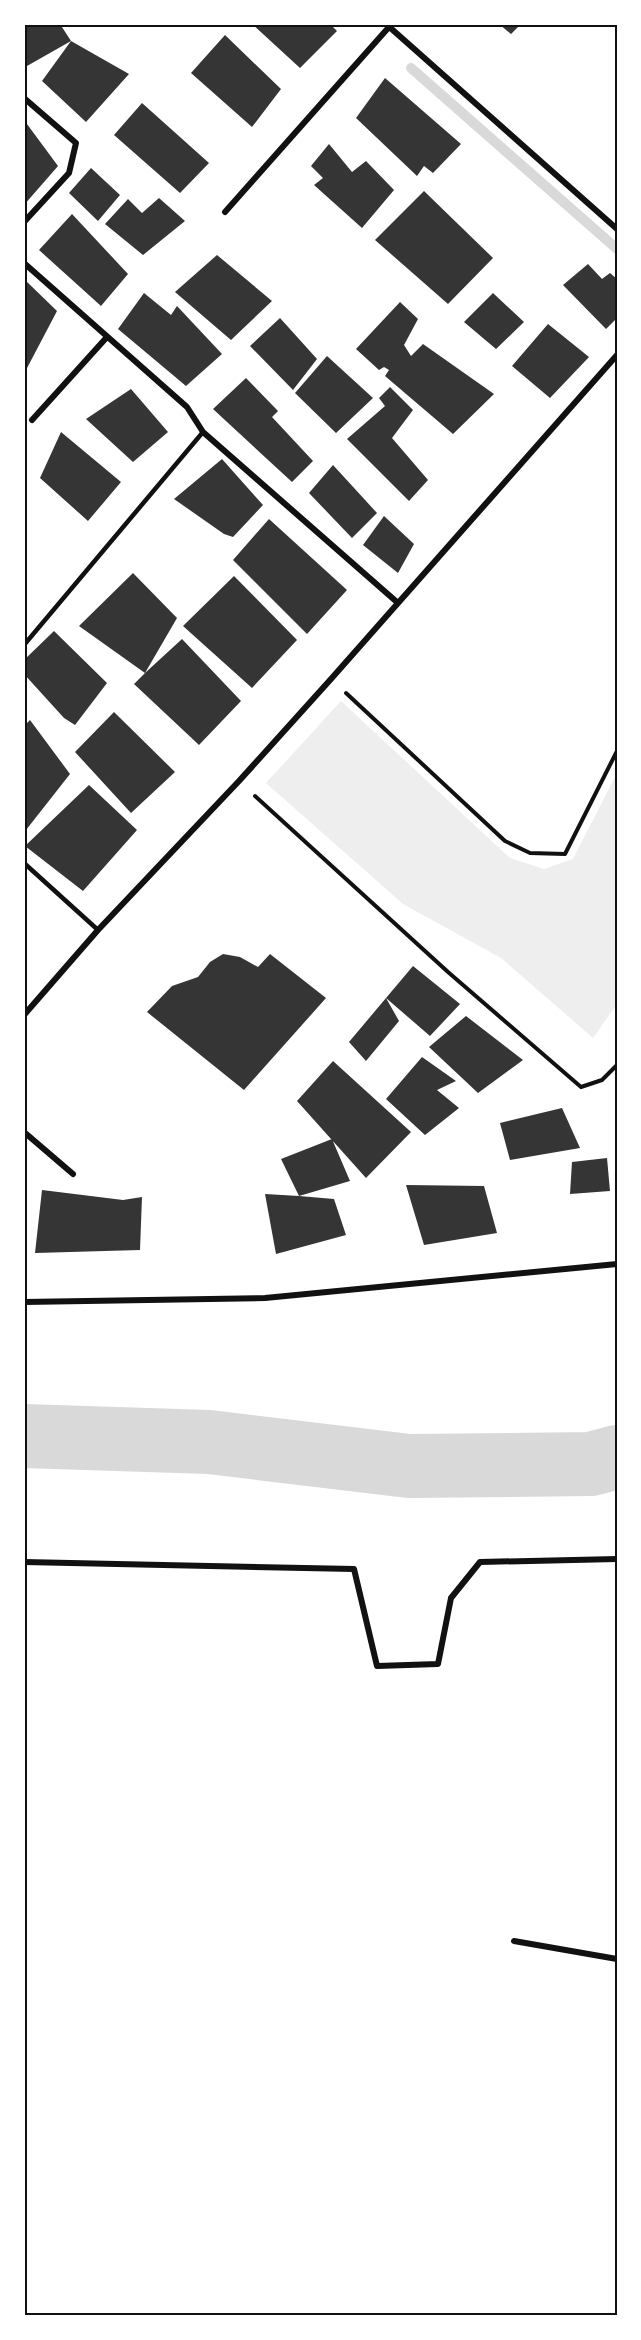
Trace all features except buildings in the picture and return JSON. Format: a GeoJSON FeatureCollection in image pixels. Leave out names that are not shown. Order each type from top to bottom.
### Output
{"type":"FeatureCollection","features":[{"type":"Feature","properties":{"kind":"street"},"geometry":{"type":"LineString","coordinates":[[225,212],[388,26],[617,229]]}},
{"type":"Feature","properties":{"kind":"street"},"geometry":{"type":"LineString","coordinates":[[24,98],[76,143],[69,173],[24,222]]}},
{"type":"Feature","properties":{"kind":"street"},"geometry":{"type":"LineString","coordinates":[[24,262],[187,407],[203,432],[399,603]]}},
{"type":"Feature","properties":{"kind":"street"},"geometry":{"type":"LineString","coordinates":[[32,420],[107,337]]}},
{"type":"Feature","properties":{"kind":"street"},"geometry":{"type":"LineString","coordinates":[[24,1015],[98,930],[239,781],[331,679],[617,355]]}},
{"type":"Feature","properties":{"kind":"street"},"geometry":{"type":"LineString","coordinates":[[24,1132],[73,1174]]}},
{"type":"Feature","properties":{"kind":"street"},"geometry":{"type":"LineString","coordinates":[[24,1302],[265,1298],[617,1264]]}},
{"type":"Feature","properties":{"kind":"street"},"geometry":{"type":"LineString","coordinates":[[24,1562],[354,1569],[377,1666],[438,1664],[451,1598],[480,1562],[617,1559]]}},
{"type":"Feature","properties":{"kind":"street"},"geometry":{"type":"LineString","coordinates":[[514,1941],[617,1959]]}},
{"type":"Feature","properties":{"kind":"lane"},"geometry":{"type":"LineString","coordinates":[[24,645],[203,432]]}},
{"type":"Feature","properties":{"kind":"lane"},"geometry":{"type":"LineString","coordinates":[[24,863],[98,930]]}},
{"type":"Feature","properties":{"kind":"path"},"geometry":{"type":"LineString","coordinates":[[331,679],[505,841],[530,853],[565,854],[617,751]]}},
{"type":"Feature","properties":{"kind":"path"},"geometry":{"type":"LineString","coordinates":[[239,781],[448,972],[581,1087],[602,1080],[617,1065]]}},
{"type":"Feature","properties":{"kind":"shaded area"},"geometry":{"type":"Polygon","coordinates":[[[341,701],[510,858],[544,869],[573,859],[617,773],[617,1004],[593,1038],[501,958],[403,904],[266,783],[341,701]]]}},
{"type":"Feature","properties":{"kind":"waterway"},"geometry":{"type":"LineString","coordinates":[[411,68],[617,249]]}},
{"type":"Feature","properties":{"kind":"waterway"},"geometry":{"type":"LineString","coordinates":[[24,1436],[209,1442],[409,1466],[591,1464],[617,1457]]}}]}
